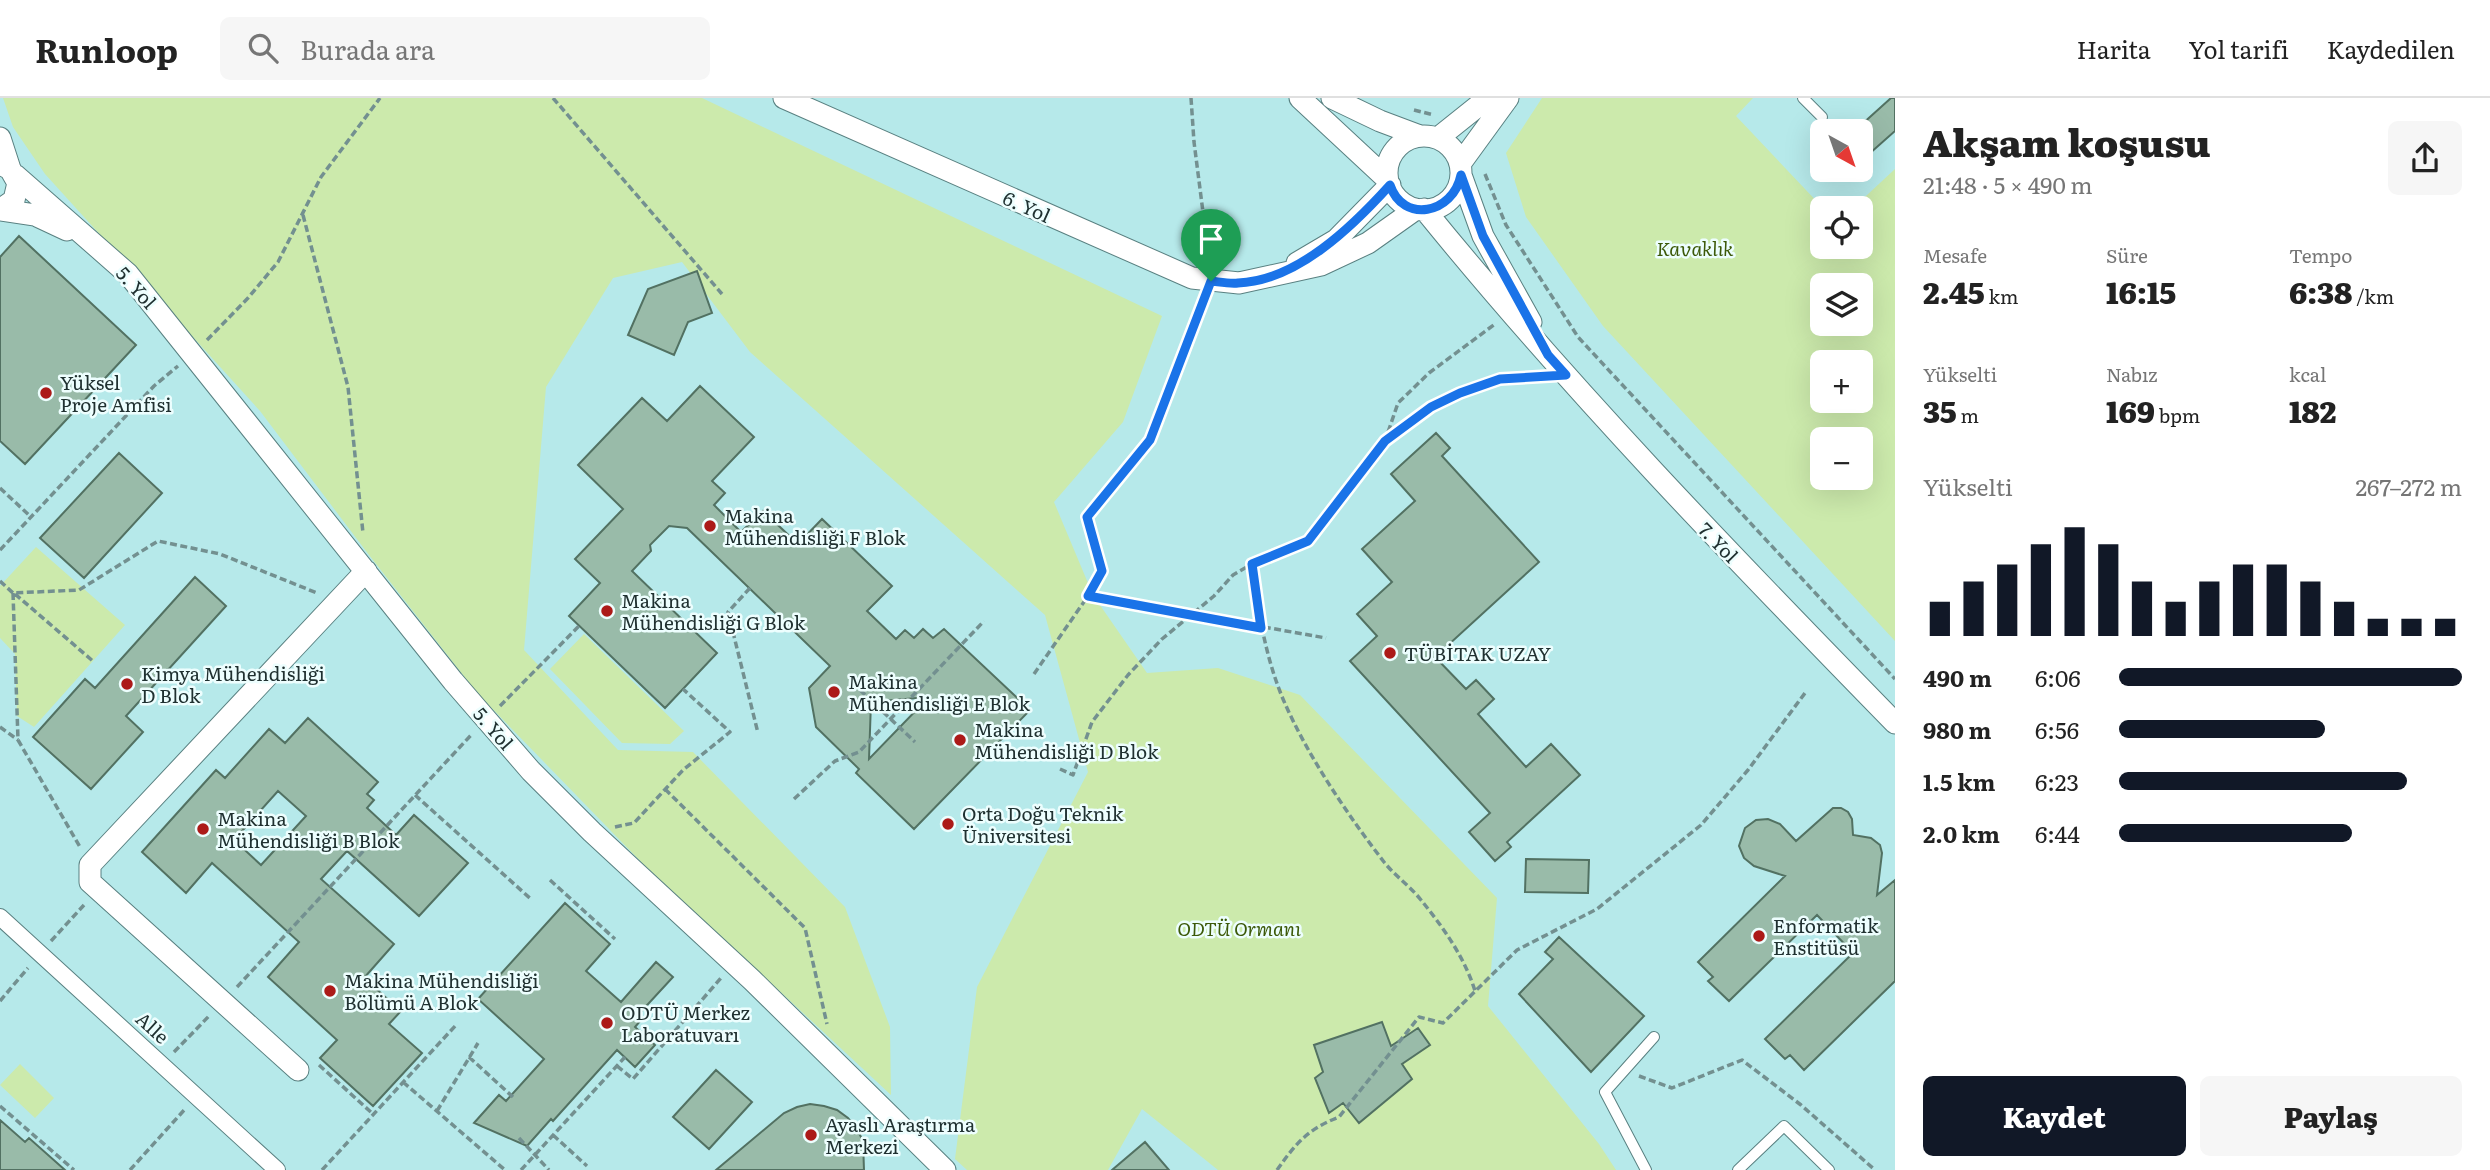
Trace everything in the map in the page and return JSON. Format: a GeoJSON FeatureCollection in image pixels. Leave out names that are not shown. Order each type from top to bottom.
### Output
{"type":"FeatureCollection","features":[{"type":"Feature","properties":{"kind":"street","name":"6. Yol"},"geometry":{"type":"LineString","coordinates":[[784,98],[819,105],[1192,278],[1239,283],[1321,265],[1368,243],[1420,209]]}},
{"type":"Feature","properties":{"kind":"street","name":"7. Yol"},"geometry":{"type":"LineString","coordinates":[[1300,98],[1389,182],[1399,200],[1420,209],[1689,511],[1895,723]]}},
{"type":"Feature","properties":{"kind":"street","name":"7. Yol"},"geometry":{"type":"LineString","coordinates":[[1332,98],[1380,121],[1437,133],[1448,144],[1455,153],[1483,236],[1548,355]]}},
{"type":"Feature","properties":{"kind":"street"},"geometry":{"type":"LineString","coordinates":[[1389,182],[1388,167],[1398,146],[1437,133],[1488,98]]}},
{"type":"Feature","properties":{"kind":"street"},"geometry":{"type":"LineString","coordinates":[[1420,209],[1443,204],[1452,197],[1458,187],[1461,169],[1473,145],[1508,98]]}},
{"type":"Feature","properties":{"kind":"street"},"geometry":{"type":"LineString","coordinates":[[0,138],[8,169],[18,183],[18,192],[9,206],[0,210]]}},
{"type":"Feature","properties":{"kind":"street","name":"5. Yol"},"geometry":{"type":"LineString","coordinates":[[8,169],[128,274],[453,681],[531,771],[592,832],[734,963],[945,1170]]}},
{"type":"Feature","properties":{"kind":"street","name":"6. Yol"},"geometry":{"type":"LineString","coordinates":[[1277,275],[1336,240],[1389,182]]}},
{"type":"Feature","properties":{"kind":"street","name":"5. Yol"},"geometry":{"type":"LineString","coordinates":[[0,210],[34,215],[91,241]]}},
{"type":"Feature","properties":{"kind":"street"},"geometry":{"type":"LineString","coordinates":[[298,1070],[90,882],[90,865],[366,571]]}},
{"type":"Feature","properties":{"kind":"street","name":"Alle"},"geometry":{"type":"LineString","coordinates":[[0,918],[277,1170]]}},
{"type":"Feature","properties":{"kind":"lane"},"geometry":{"type":"LineString","coordinates":[[1803,98],[1822,117]]}},
{"type":"Feature","properties":{"kind":"lane"},"geometry":{"type":"LineString","coordinates":[[1646,1170],[1605,1092],[1654,1037]]}},
{"type":"Feature","properties":{"kind":"lane"},"geometry":{"type":"LineString","coordinates":[[1738,1170],[1784,1126],[1829,1170]]}},
{"type":"Feature","properties":{"kind":"path"},"geometry":{"type":"LineString","coordinates":[[0,550],[154,386],[193,354],[248,298],[278,262],[321,177],[380,98]]}},
{"type":"Feature","properties":{"kind":"path"},"geometry":{"type":"LineString","coordinates":[[553,98],[722,294]]}},
{"type":"Feature","properties":{"kind":"path"},"geometry":{"type":"LineString","coordinates":[[1034,674],[1102,571],[1087,517],[1150,440],[1211,281],[1191,98]]}},
{"type":"Feature","properties":{"kind":"path"},"geometry":{"type":"LineString","coordinates":[[1405,107],[1438,116],[1437,133]]}},
{"type":"Feature","properties":{"kind":"path"},"geometry":{"type":"LineString","coordinates":[[1473,145],[1506,225],[1578,337],[1895,679]]}},
{"type":"Feature","properties":{"kind":"path"},"geometry":{"type":"LineString","coordinates":[[303,213],[348,387],[366,571]]}},
{"type":"Feature","properties":{"kind":"path"},"geometry":{"type":"LineString","coordinates":[[1385,441],[1398,403],[1429,373],[1511,313]]}},
{"type":"Feature","properties":{"kind":"path"},"geometry":{"type":"LineString","coordinates":[[1060,769],[1073,775],[1092,722],[1162,639],[1214,596],[1233,575],[1252,564],[1308,541],[1385,441],[1431,407],[1460,393],[1500,379],[1566,375]]}},
{"type":"Feature","properties":{"kind":"path"},"geometry":{"type":"LineString","coordinates":[[0,488],[32,517]]}},
{"type":"Feature","properties":{"kind":"path"},"geometry":{"type":"LineString","coordinates":[[13,593],[79,590],[158,541],[220,554],[339,602]]}},
{"type":"Feature","properties":{"kind":"path"},"geometry":{"type":"LineString","coordinates":[[1252,564],[1261,628],[1283,698],[1308,747],[1386,864],[1420,899],[1468,969],[1475,991]]}},
{"type":"Feature","properties":{"kind":"path"},"geometry":{"type":"LineString","coordinates":[[0,581],[94,662]]}},
{"type":"Feature","properties":{"kind":"path"},"geometry":{"type":"LineString","coordinates":[[750,588],[728,612],[758,733]]}},
{"type":"Feature","properties":{"kind":"path"},"geometry":{"type":"LineString","coordinates":[[13,593],[18,740]]}},
{"type":"Feature","properties":{"kind":"path"},"geometry":{"type":"LineString","coordinates":[[1088,596],[1326,638]]}},
{"type":"Feature","properties":{"kind":"path"},"geometry":{"type":"LineString","coordinates":[[794,799],[835,761],[859,752],[984,621]]}},
{"type":"Feature","properties":{"kind":"path"},"geometry":{"type":"LineString","coordinates":[[163,1064],[486,719],[579,626]]}},
{"type":"Feature","properties":{"kind":"path"},"geometry":{"type":"LineString","coordinates":[[634,823],[703,752],[730,732],[683,689]]}},
{"type":"Feature","properties":{"kind":"path"},"geometry":{"type":"LineString","coordinates":[[860,690],[915,743]]}},
{"type":"Feature","properties":{"kind":"path"},"geometry":{"type":"LineString","coordinates":[[1277,1170],[1296,1143],[1320,1125],[1339,1117],[1419,1017],[1443,1023],[1517,950],[1597,909],[1701,825],[1748,770],[1805,693]]}},
{"type":"Feature","properties":{"kind":"path"},"geometry":{"type":"LineString","coordinates":[[0,727],[18,740],[90,865]]}},
{"type":"Feature","properties":{"kind":"path"},"geometry":{"type":"LineString","coordinates":[[665,789],[805,928],[836,1063]]}},
{"type":"Feature","properties":{"kind":"path"},"geometry":{"type":"LineString","coordinates":[[415,795],[532,900]]}},
{"type":"Feature","properties":{"kind":"path"},"geometry":{"type":"LineString","coordinates":[[550,880],[615,939]]}},
{"type":"Feature","properties":{"kind":"path"},"geometry":{"type":"LineString","coordinates":[[0,1001],[98,889]]}},
{"type":"Feature","properties":{"kind":"path"},"geometry":{"type":"LineString","coordinates":[[617,1066],[633,1079],[734,963]]}},
{"type":"Feature","properties":{"kind":"path"},"geometry":{"type":"LineString","coordinates":[[321,1170],[457,1024]]}},
{"type":"Feature","properties":{"kind":"path"},"geometry":{"type":"LineString","coordinates":[[437,1111],[478,1043]]}},
{"type":"Feature","properties":{"kind":"path"},"geometry":{"type":"LineString","coordinates":[[298,1070],[310,1057],[374,1114]]}},
{"type":"Feature","properties":{"kind":"path"},"geometry":{"type":"LineString","coordinates":[[521,1170],[625,1057]]}},
{"type":"Feature","properties":{"kind":"path"},"geometry":{"type":"LineString","coordinates":[[469,1058],[514,1098]]}},
{"type":"Feature","properties":{"kind":"path"},"geometry":{"type":"LineString","coordinates":[[1623,1071],[1672,1088],[1742,1059],[1801,1105],[1875,1170]]}},
{"type":"Feature","properties":{"kind":"path"},"geometry":{"type":"LineString","coordinates":[[404,1082],[505,1170]]}},
{"type":"Feature","properties":{"kind":"path"},"geometry":{"type":"LineString","coordinates":[[130,1170],[196,1096]]}},
{"type":"Feature","properties":{"kind":"path"},"geometry":{"type":"LineString","coordinates":[[0,1106],[74,1170]]}},
{"type":"Feature","properties":{"kind":"path"},"geometry":{"type":"LineString","coordinates":[[553,1135],[587,1166]]}},
{"type":"Feature","properties":{"kind":"path"},"geometry":{"type":"LineString","coordinates":[[519,1138],[549,1170]]}},
{"type":"Feature","properties":{"kind":"shaded area","name":"Orta Doğu Teknik Üniversitesi"},"geometry":{"type":"Polygon","coordinates":[[[0,98],[1895,98],[1895,1170],[0,1170],[0,98]]]}},
{"type":"Feature","properties":{"kind":"green space","name":"ODTÜ Ormanı"},"geometry":{"type":"Polygon","coordinates":[[[3,98],[702,98],[1162,316],[1123,422],[1054,502],[1093,595],[1147,673],[1218,668],[1300,695],[1497,898],[1488,1006],[1599,1144],[1616,1170],[1218,1170],[1142,1109],[1108,1170],[967,1170],[955,1159],[977,987],[1088,772],[1045,615],[750,352],[682,262],[613,278],[546,387],[524,650],[618,750],[693,752],[845,907],[890,1027],[891,1095],[643,864],[477,693],[260,411],[45,174],[13,127],[3,98]]]}},
{"type":"Feature","properties":{"kind":"green space","name":"Kavaklık"},"geometry":{"type":"Polygon","coordinates":[[[1542,98],[1753,98],[1736,116],[1812,196],[1810,259],[1873,259],[1873,196],[1866,196],[1895,169],[1895,641],[1603,326],[1526,217],[1506,153],[1542,98]]]}},
{"type":"Feature","properties":{"kind":"green space"},"geometry":{"type":"Polygon","coordinates":[[[36,547],[125,625],[34,727],[17,716],[15,654],[0,638],[0,586],[36,547]]]}},
{"type":"Feature","properties":{"kind":"green space"},"geometry":{"type":"Polygon","coordinates":[[[584,634],[684,731],[670,744],[622,743],[550,669],[584,634]]]}},
{"type":"Feature","properties":{"kind":"green space"},"geometry":{"type":"Polygon","coordinates":[[[20,1064],[54,1098],[35,1118],[0,1085],[20,1064]]]}},
{"type":"Feature","properties":{"kind":"building"},"geometry":{"type":"Polygon","coordinates":[[[1891,98],[1895,98],[1895,131],[1873,150],[1873,119],[1868,119],[1891,98]]]}},
{"type":"Feature","properties":{"kind":"building","name":"Yüksel Proje Amfisi"},"geometry":{"type":"Polygon","coordinates":[[[19,236],[136,345],[25,464],[0,441],[0,257],[19,236]]]}},
{"type":"Feature","properties":{"kind":"building"},"geometry":{"type":"Polygon","coordinates":[[[697,271],[712,313],[688,322],[674,355],[628,335],[648,289],[697,271]]]}},
{"type":"Feature","properties":{"kind":"building"},"geometry":{"type":"Polygon","coordinates":[[[700,386],[754,437],[712,481],[725,493],[714,505],[741,532],[763,511],[798,544],[822,519],[892,586],[867,611],[896,639],[905,630],[914,638],[923,629],[933,638],[944,629],[1030,710],[914,829],[856,773],[859,769],[816,727],[809,688],[830,666],[687,528],[669,526],[650,545],[651,551],[632,571],[717,653],[665,708],[569,616],[600,583],[575,559],[623,509],[578,465],[642,398],[667,421],[700,386]],[[929,697],[871,702],[869,759],[929,697]]]}},
{"type":"Feature","properties":{"kind":"building","name":"TÜBİTAK UZAY"},"geometry":{"type":"Polygon","coordinates":[[[1436,433],[1450,448],[1442,456],[1539,562],[1435,657],[1466,689],[1476,680],[1494,699],[1478,714],[1526,767],[1551,744],[1580,775],[1507,842],[1511,847],[1495,861],[1469,832],[1490,813],[1350,661],[1377,636],[1357,614],[1392,582],[1362,549],[1415,501],[1391,474],[1436,433]]]}},
{"type":"Feature","properties":{"kind":"building"},"geometry":{"type":"Polygon","coordinates":[[[119,453],[162,493],[84,578],[40,538],[119,453]]]}},
{"type":"Feature","properties":{"kind":"building","name":"Kimya Mühendisliği D Blok"},"geometry":{"type":"Polygon","coordinates":[[[195,577],[226,606],[126,716],[143,732],[91,789],[33,737],[85,679],[95,688],[195,577]]]}},
{"type":"Feature","properties":{"kind":"building"},"geometry":{"type":"Polygon","coordinates":[[[308,718],[378,782],[367,794],[374,800],[367,808],[396,835],[414,815],[468,863],[419,916],[347,851],[321,879],[394,944],[364,978],[401,1011],[389,1024],[422,1053],[373,1106],[320,1058],[337,1040],[268,977],[299,942],[212,863],[186,893],[142,852],[216,770],[225,778],[269,729],[285,743],[308,718]],[[278,791],[234,840],[261,865],[306,816],[278,791]]]}},
{"type":"Feature","properties":{"kind":"building","name":"Enformatik Enstitüsü"},"geometry":{"type":"Polygon","coordinates":[[[1833,808],[1848,812],[1852,819],[1853,835],[1871,838],[1880,845],[1882,853],[1877,895],[1895,880],[1895,981],[1804,1070],[1790,1055],[1785,1059],[1765,1039],[1853,953],[1817,915],[1729,1001],[1708,981],[1713,977],[1698,962],[1785,876],[1754,866],[1744,858],[1739,846],[1745,828],[1756,820],[1768,819],[1780,824],[1796,841],[1833,808]]]}},
{"type":"Feature","properties":{"kind":"building"},"geometry":{"type":"Polygon","coordinates":[[[1526,859],[1589,860],[1588,893],[1525,892],[1526,859]]]}},
{"type":"Feature","properties":{"kind":"building","name":"ODTÜ Merkez Laboratuvarı"},"geometry":{"type":"Polygon","coordinates":[[[565,903],[610,944],[586,971],[621,1002],[656,962],[673,977],[637,1016],[641,1020],[635,1027],[655,1045],[635,1067],[617,1050],[527,1146],[474,1123],[499,1095],[506,1101],[544,1059],[478,999],[565,903]]]}},
{"type":"Feature","properties":{"kind":"building"},"geometry":{"type":"Polygon","coordinates":[[[1559,937],[1644,1016],[1591,1072],[1519,994],[1553,959],[1545,952],[1559,937]]]}},
{"type":"Feature","properties":{"kind":"building"},"geometry":{"type":"Polygon","coordinates":[[[1382,1022],[1391,1046],[1418,1028],[1430,1045],[1402,1064],[1412,1079],[1359,1123],[1343,1103],[1329,1113],[1315,1078],[1323,1072],[1314,1045],[1382,1022]]]}},
{"type":"Feature","properties":{"kind":"building"},"geometry":{"type":"Polygon","coordinates":[[[716,1070],[752,1102],[709,1149],[673,1117],[716,1070]]]}},
{"type":"Feature","properties":{"kind":"building","name":"Ayaslı Araştırma Merkezi"},"geometry":{"type":"Polygon","coordinates":[[[810,1104],[837,1110],[857,1129],[863,1141],[864,1170],[716,1170],[784,1113],[810,1104]]]}},
{"type":"Feature","properties":{"kind":"building"},"geometry":{"type":"Polygon","coordinates":[[[0,1120],[25,1142],[29,1138],[65,1170],[0,1170],[0,1120]]]}},
{"type":"Feature","properties":{"kind":"building"},"geometry":{"type":"Polygon","coordinates":[[[1145,1142],[1169,1170],[1112,1170],[1145,1142]]]}},
{"type":"Feature","properties":{"kind":"place","name":"Yüksel Proje Amfisi"},"geometry":{"type":"Point","coordinates":[46,393]}},
{"type":"Feature","properties":{"kind":"place","name":"Makina Mühendisliği F Blok"},"geometry":{"type":"Point","coordinates":[710,526]}},
{"type":"Feature","properties":{"kind":"place","name":"Makina Mühendisliği G Blok"},"geometry":{"type":"Point","coordinates":[607,611]}},
{"type":"Feature","properties":{"kind":"place","name":"TÜBİTAK UZAY"},"geometry":{"type":"Point","coordinates":[1390,653]}},
{"type":"Feature","properties":{"kind":"place","name":"Kimya Mühendisliği D Blok"},"geometry":{"type":"Point","coordinates":[127,684]}},
{"type":"Feature","properties":{"kind":"place","name":"Makina Mühendisliği E Blok"},"geometry":{"type":"Point","coordinates":[834,692]}},
{"type":"Feature","properties":{"kind":"place","name":"Makina Mühendisliği D Blok"},"geometry":{"type":"Point","coordinates":[960,740]}},
{"type":"Feature","properties":{"kind":"place","name":"Orta Doğu Teknik Üniversitesi"},"geometry":{"type":"Point","coordinates":[948,824]}},
{"type":"Feature","properties":{"kind":"place","name":"Makina Mühendisliği B Blok"},"geometry":{"type":"Point","coordinates":[203,829]}},
{"type":"Feature","properties":{"kind":"place","name":"Enformatik Enstitüsü"},"geometry":{"type":"Point","coordinates":[1759,936]}},
{"type":"Feature","properties":{"kind":"place","name":"Makina Mühendisliği Bölümü A Blok"},"geometry":{"type":"Point","coordinates":[330,991]}},
{"type":"Feature","properties":{"kind":"place","name":"ODTÜ Merkez Laboratuvarı"},"geometry":{"type":"Point","coordinates":[607,1023]}},
{"type":"Feature","properties":{"kind":"place","name":"Ayaslı Araştırma Merkezi"},"geometry":{"type":"Point","coordinates":[811,1135]}},
{"type":"Feature","properties":{"kind":"route"},"geometry":{"type":"LineString","coordinates":[[1461,175],[1483,236],[1548,355],[1566,375],[1500,379],[1460,393],[1431,407],[1385,441],[1308,541],[1252,564],[1261,628],[1088,596],[1102,571],[1087,517],[1150,440],[1191,340],[1211,281],[1239,283],[1277,275],[1336,240],[1390,185],[1399,200],[1409,207],[1433,209],[1452,197],[1461,175]]}}]}
